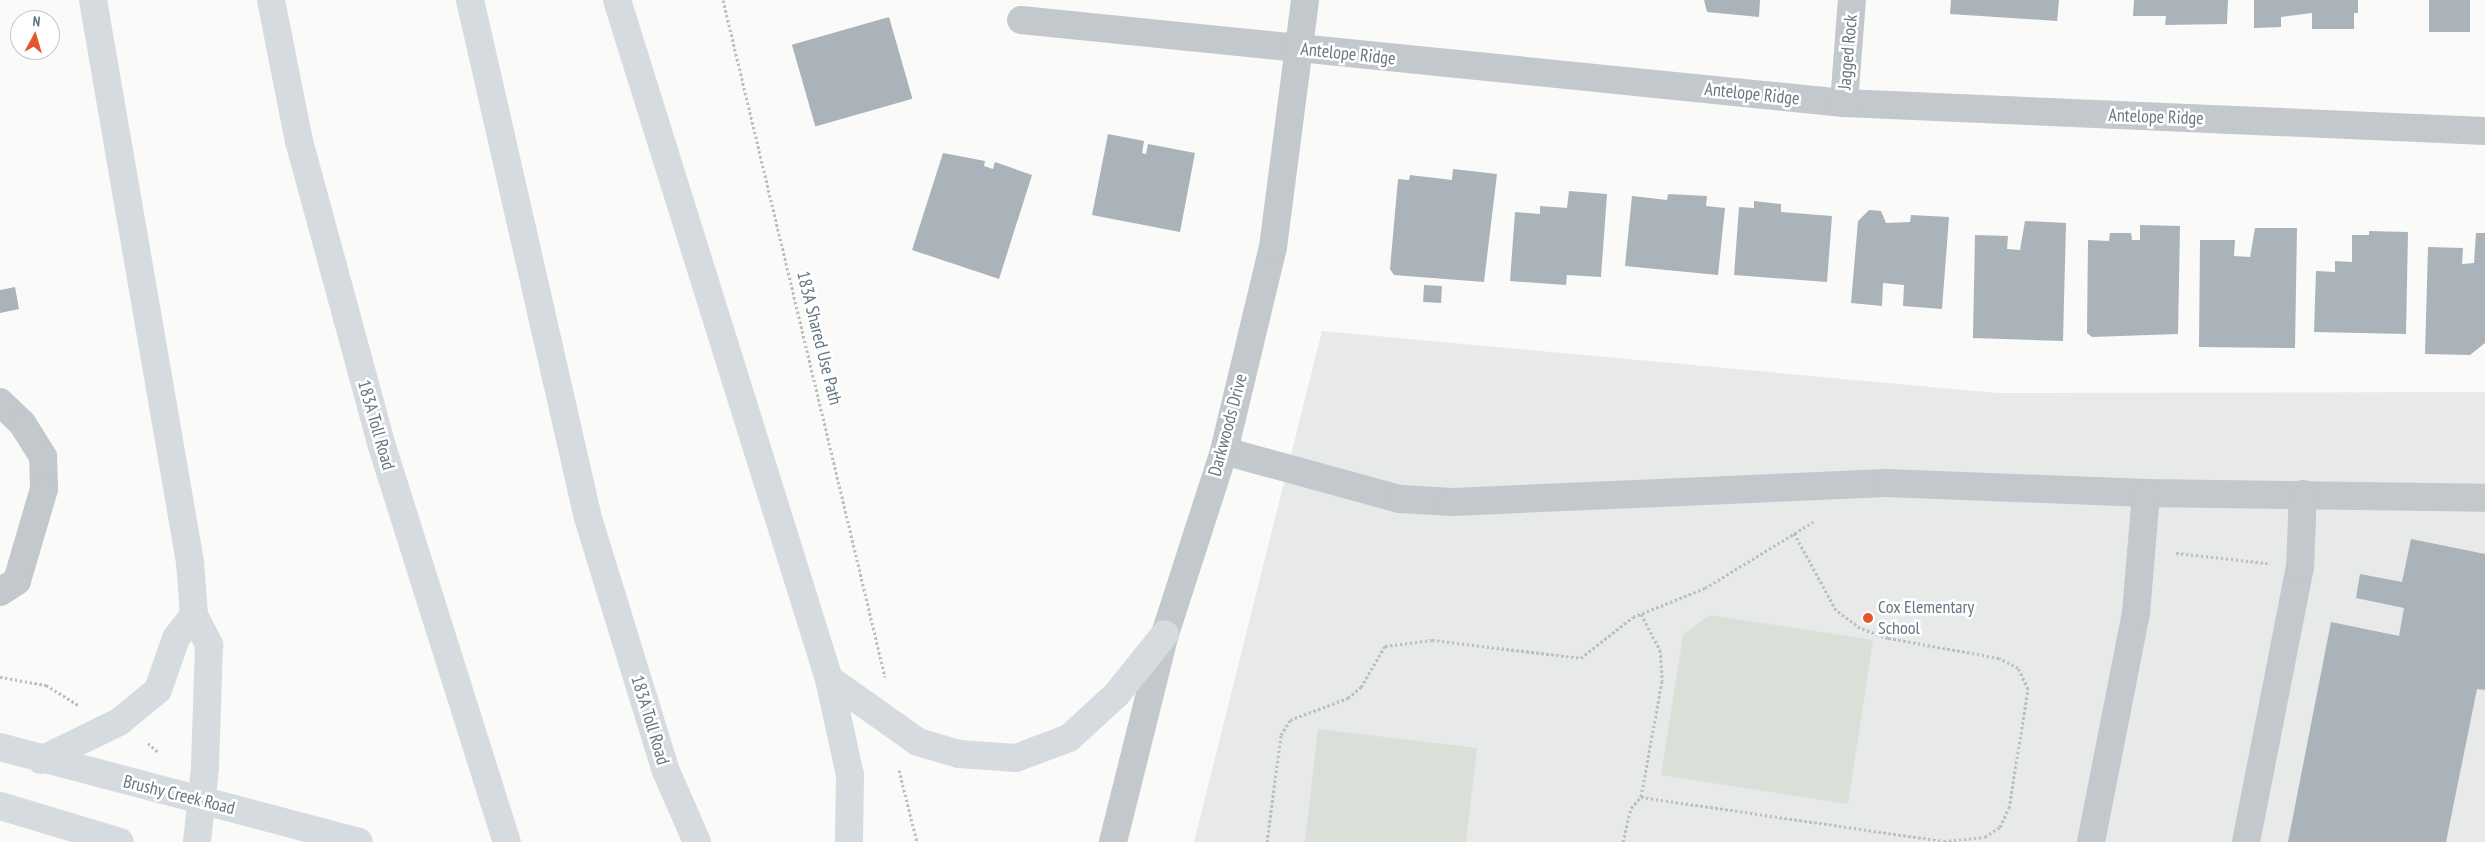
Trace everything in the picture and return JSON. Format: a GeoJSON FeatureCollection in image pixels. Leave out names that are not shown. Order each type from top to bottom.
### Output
{"type":"FeatureCollection","features":[{"type":"Feature","properties":{"kind":"main road"},"geometry":{"type":"LineString","coordinates":[[93,0],[190,562],[194,615],[209,645],[203,801],[197,842]]}},
{"type":"Feature","properties":{"kind":"main road","name":"183A Toll Road"},"geometry":{"type":"LineString","coordinates":[[272,0],[299,141],[380,440],[507,842]]}},
{"type":"Feature","properties":{"kind":"main road","name":"183A Toll Road"},"geometry":{"type":"LineString","coordinates":[[470,0],[521,215],[588,518],[666,771],[697,842]]}},
{"type":"Feature","properties":{"kind":"main road"},"geometry":{"type":"LineString","coordinates":[[617,0],[830,679],[850,775],[849,842]]}},
{"type":"Feature","properties":{"kind":"main road"},"geometry":{"type":"LineString","coordinates":[[41,760],[119,722],[158,690],[176,638],[194,615]]}},
{"type":"Feature","properties":{"kind":"main road"},"geometry":{"type":"LineString","coordinates":[[830,679],[918,742],[959,754],[1016,758],[1069,738],[1116,695],[1165,634]]}},
{"type":"Feature","properties":{"kind":"main road","name":"Brushy Creek Road"},"geometry":{"type":"LineString","coordinates":[[0,747],[41,760],[358,842]]}},
{"type":"Feature","properties":{"kind":"main road"},"geometry":{"type":"LineString","coordinates":[[0,806],[120,842]]}},
{"type":"Feature","properties":{"kind":"street","name":"Darkwoods Drive"},"geometry":{"type":"LineString","coordinates":[[1113,842],[1165,634],[1224,450],[1273,248],[1305,0]]}},
{"type":"Feature","properties":{"kind":"street","name":"Jagged Rock"},"geometry":{"type":"LineString","coordinates":[[1844,103],[1852,0]]}},
{"type":"Feature","properties":{"kind":"street","name":"Antelope Ridge"},"geometry":{"type":"LineString","coordinates":[[1021,20],[1300,50],[1844,103],[2485,131]]}},
{"type":"Feature","properties":{"kind":"street"},"geometry":{"type":"LineString","coordinates":[[0,402],[22,423],[43,457],[44,489],[16,580],[0,592]]}},
{"type":"Feature","properties":{"kind":"street"},"geometry":{"type":"LineString","coordinates":[[1224,450],[1400,498],[1452,502],[1886,483],[2146,493],[2485,498]]}},
{"type":"Feature","properties":{"kind":"street"},"geometry":{"type":"LineString","coordinates":[[2090,842],[2136,613],[2146,493]]}},
{"type":"Feature","properties":{"kind":"street"},"geometry":{"type":"LineString","coordinates":[[2246,842],[2302,559],[2303,494]]}},
{"type":"Feature","properties":{"kind":"path","name":"183A Shared Use Path"},"geometry":{"type":"LineString","coordinates":[[722,0],[886,682]]}},
{"type":"Feature","properties":{"kind":"path"},"geometry":{"type":"LineString","coordinates":[[1267,842],[1281,734],[1290,720],[1348,698],[1361,687],[1386,646],[1432,640],[1581,658],[1641,614],[1705,588],[1794,534],[1818,516]]}},
{"type":"Feature","properties":{"kind":"path"},"geometry":{"type":"LineString","coordinates":[[1641,797],[1944,841],[1985,837],[2000,827],[2008,808],[2028,689],[2018,668],[1999,658],[1888,638],[1860,628],[1836,610],[1794,534]]}},
{"type":"Feature","properties":{"kind":"path"},"geometry":{"type":"LineString","coordinates":[[2176,553],[2271,563]]}},
{"type":"Feature","properties":{"kind":"path"},"geometry":{"type":"LineString","coordinates":[[1623,842],[1631,808],[1641,797],[1662,681],[1660,650],[1641,614]]}},
{"type":"Feature","properties":{"kind":"path"},"geometry":{"type":"LineString","coordinates":[[0,677],[46,685],[83,708]]}},
{"type":"Feature","properties":{"kind":"path"},"geometry":{"type":"LineString","coordinates":[[898,761],[902,793],[917,842]]}},
{"type":"Feature","properties":{"kind":"shaded area","name":"Cox Elementary School"},"geometry":{"type":"Polygon","coordinates":[[[1322,331],[1997,393],[2485,392],[2485,842],[1194,842],[1322,331]]]}},
{"type":"Feature","properties":{"kind":"shaded area"},"geometry":{"type":"Polygon","coordinates":[[[1710,615],[1873,640],[1848,804],[1661,775],[1683,635],[1710,615]]]}},
{"type":"Feature","properties":{"kind":"shaded area"},"geometry":{"type":"Polygon","coordinates":[[[1318,729],[1477,748],[1466,842],[1305,842],[1318,729]]]}},
{"type":"Feature","properties":{"kind":"building"},"geometry":{"type":"Polygon","coordinates":[[[1704,0],[1760,0],[1759,17],[1707,12],[1704,0]]]}},
{"type":"Feature","properties":{"kind":"building"},"geometry":{"type":"Polygon","coordinates":[[[1951,0],[2059,0],[2057,21],[1950,14],[1951,0]]]}},
{"type":"Feature","properties":{"kind":"building"},"geometry":{"type":"Polygon","coordinates":[[[2134,0],[2228,0],[2227,24],[2165,25],[2166,16],[2133,16],[2134,0]]]}},
{"type":"Feature","properties":{"kind":"building"},"geometry":{"type":"Polygon","coordinates":[[[2254,0],[2358,0],[2358,13],[2354,13],[2354,29],[2312,29],[2312,13],[2281,17],[2281,27],[2254,28],[2254,0]]]}},
{"type":"Feature","properties":{"kind":"building"},"geometry":{"type":"Polygon","coordinates":[[[2429,0],[2470,0],[2470,32],[2429,32],[2429,0]]]}},
{"type":"Feature","properties":{"kind":"building"},"geometry":{"type":"Polygon","coordinates":[[[889,17],[912,99],[815,127],[792,45],[889,17]]]}},
{"type":"Feature","properties":{"kind":"building"},"geometry":{"type":"Polygon","coordinates":[[[1108,134],[1144,141],[1142,153],[1146,154],[1148,144],[1195,153],[1180,232],[1092,215],[1108,134]]]}},
{"type":"Feature","properties":{"kind":"building"},"geometry":{"type":"Polygon","coordinates":[[[943,153],[985,161],[984,166],[993,169],[995,162],[1032,175],[999,279],[912,250],[943,153]]]}},
{"type":"Feature","properties":{"kind":"building"},"geometry":{"type":"Polygon","coordinates":[[[1453,169],[1497,174],[1484,282],[1394,275],[1390,269],[1398,179],[1409,180],[1410,175],[1452,180],[1453,169]]]}},
{"type":"Feature","properties":{"kind":"building"},"geometry":{"type":"Polygon","coordinates":[[[1569,191],[1607,194],[1601,277],[1567,275],[1566,285],[1510,281],[1515,212],[1540,214],[1540,206],[1567,208],[1569,191]]]}},
{"type":"Feature","properties":{"kind":"building"},"geometry":{"type":"Polygon","coordinates":[[[1668,194],[1707,196],[1706,206],[1725,208],[1718,275],[1625,266],[1632,196],[1667,200],[1668,194]]]}},
{"type":"Feature","properties":{"kind":"building"},"geometry":{"type":"Polygon","coordinates":[[[1754,201],[1781,204],[1781,212],[1832,216],[1827,282],[1734,275],[1739,207],[1754,208],[1754,201]]]}},
{"type":"Feature","properties":{"kind":"building"},"geometry":{"type":"Polygon","coordinates":[[[1869,210],[1881,211],[1886,223],[1910,222],[1911,215],[1949,217],[1942,309],[1903,306],[1904,285],[1883,283],[1882,306],[1851,303],[1858,221],[1869,210]]]}},
{"type":"Feature","properties":{"kind":"building"},"geometry":{"type":"Polygon","coordinates":[[[2025,221],[2066,223],[2063,341],[1973,338],[1975,235],[2008,236],[2007,249],[2020,250],[2025,221]]]}},
{"type":"Feature","properties":{"kind":"building"},"geometry":{"type":"Polygon","coordinates":[[[2140,225],[2180,226],[2178,334],[2092,337],[2087,333],[2088,240],[2109,241],[2110,233],[2131,233],[2132,240],[2140,240],[2140,225]]]}},
{"type":"Feature","properties":{"kind":"building"},"geometry":{"type":"Polygon","coordinates":[[[2255,228],[2297,228],[2295,348],[2199,347],[2200,240],[2235,240],[2234,256],[2250,257],[2255,228]]]}},
{"type":"Feature","properties":{"kind":"building"},"geometry":{"type":"Polygon","coordinates":[[[2369,231],[2408,232],[2406,334],[2314,332],[2316,271],[2335,272],[2335,261],[2352,262],[2352,235],[2369,235],[2369,231]]]}},
{"type":"Feature","properties":{"kind":"building"},"geometry":{"type":"Polygon","coordinates":[[[2476,233],[2485,233],[2485,343],[2470,355],[2425,354],[2428,247],[2463,248],[2462,264],[2474,263],[2476,233]]]}},
{"type":"Feature","properties":{"kind":"building"},"geometry":{"type":"Polygon","coordinates":[[[1424,285],[1442,286],[1441,303],[1423,302],[1424,285]]]}},
{"type":"Feature","properties":{"kind":"building"},"geometry":{"type":"Polygon","coordinates":[[[15,287],[19,309],[0,313],[0,290],[15,287]]]}},
{"type":"Feature","properties":{"kind":"building"},"geometry":{"type":"Polygon","coordinates":[[[2411,539],[2485,554],[2485,690],[2477,689],[2446,842],[2288,842],[2331,622],[2399,636],[2404,608],[2356,598],[2360,574],[2402,582],[2411,539]]]}},
{"type":"Feature","properties":{"kind":"place","name":"Cox Elementary School"},"geometry":{"type":"Point","coordinates":[1868,618]}}]}
